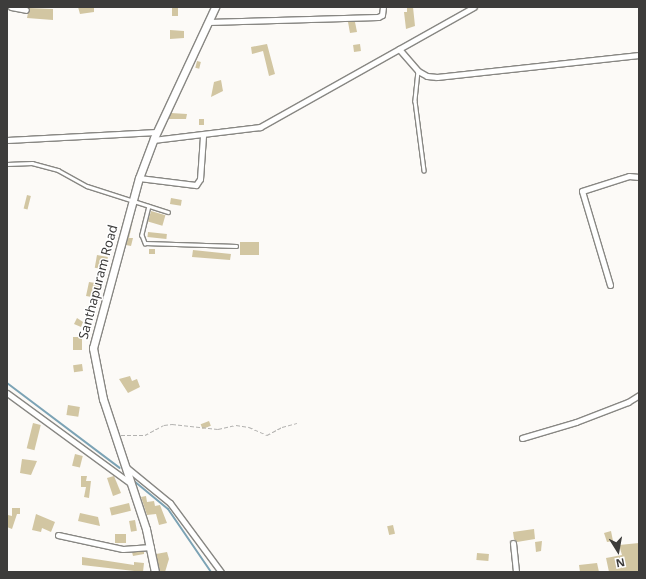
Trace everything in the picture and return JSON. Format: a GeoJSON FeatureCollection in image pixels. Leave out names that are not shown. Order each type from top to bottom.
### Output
{"type":"FeatureCollection","features":[{"type":"Feature","properties":{"kind":"main road","name":"Santhapuram Road"},"geometry":{"type":"LineString","coordinates":[[155,572],[151,547],[103,399],[93,348],[139,178],[155,136],[215,7]]}},
{"type":"Feature","properties":{"kind":"street"},"geometry":{"type":"LineString","coordinates":[[11,7],[26,10]]}},
{"type":"Feature","properties":{"kind":"street"},"geometry":{"type":"LineString","coordinates":[[208,22],[378,17],[382,15],[383,7]]}},
{"type":"Feature","properties":{"kind":"street"},"geometry":{"type":"LineString","coordinates":[[7,140],[203,136],[260,127],[474,7]]}},
{"type":"Feature","properties":{"kind":"street"},"geometry":{"type":"LineString","coordinates":[[399,49],[418,71],[427,76],[437,77],[639,55]]}},
{"type":"Feature","properties":{"kind":"street"},"geometry":{"type":"LineString","coordinates":[[139,178],[196,185],[200,179],[203,136]]}},
{"type":"Feature","properties":{"kind":"street"},"geometry":{"type":"LineString","coordinates":[[610,285],[582,191],[629,176],[639,177]]}},
{"type":"Feature","properties":{"kind":"street"},"geometry":{"type":"LineString","coordinates":[[7,392],[131,484]]}},
{"type":"Feature","properties":{"kind":"street"},"geometry":{"type":"LineString","coordinates":[[522,438],[576,422],[628,402],[639,395]]}},
{"type":"Feature","properties":{"kind":"street"},"geometry":{"type":"LineString","coordinates":[[125,467],[170,503],[221,572]]}},
{"type":"Feature","properties":{"kind":"street"},"geometry":{"type":"LineString","coordinates":[[58,535],[123,548],[151,547]]}},
{"type":"Feature","properties":{"kind":"street"},"geometry":{"type":"LineString","coordinates":[[513,543],[516,572]]}},
{"type":"Feature","properties":{"kind":"lane"},"geometry":{"type":"LineString","coordinates":[[418,71],[415,101],[424,170]]}},
{"type":"Feature","properties":{"kind":"lane"},"geometry":{"type":"LineString","coordinates":[[7,164],[32,163],[58,170],[87,186],[168,212]]}},
{"type":"Feature","properties":{"kind":"lane"},"geometry":{"type":"LineString","coordinates":[[149,206],[142,235],[145,243],[236,246]]}},
{"type":"Feature","properties":{"kind":"path"},"geometry":{"type":"LineString","coordinates":[[114,436],[145,435],[164,424],[218,429],[236,425],[249,427],[267,435],[282,426],[297,423]]}},
{"type":"Feature","properties":{"kind":"building"},"geometry":{"type":"Polygon","coordinates":[[[78,7],[94,7],[94,12],[80,14],[78,7]]]}},
{"type":"Feature","properties":{"kind":"building"},"geometry":{"type":"Polygon","coordinates":[[[172,7],[178,7],[178,16],[172,16],[172,7]]]}},
{"type":"Feature","properties":{"kind":"building"},"geometry":{"type":"Polygon","coordinates":[[[407,7],[413,7],[415,26],[406,29],[404,12],[407,12],[407,7]]]}},
{"type":"Feature","properties":{"kind":"building"},"geometry":{"type":"Polygon","coordinates":[[[29,8],[53,9],[53,20],[27,18],[29,8]]]}},
{"type":"Feature","properties":{"kind":"building"},"geometry":{"type":"Polygon","coordinates":[[[348,22],[355,22],[357,32],[350,33],[348,22]]]}},
{"type":"Feature","properties":{"kind":"building"},"geometry":{"type":"Polygon","coordinates":[[[170,30],[184,31],[184,38],[170,39],[170,30]]]}},
{"type":"Feature","properties":{"kind":"building"},"geometry":{"type":"Polygon","coordinates":[[[267,44],[275,74],[269,76],[263,51],[252,54],[251,47],[267,44]]]}},
{"type":"Feature","properties":{"kind":"building"},"geometry":{"type":"Polygon","coordinates":[[[360,44],[361,51],[354,52],[353,45],[360,44]]]}},
{"type":"Feature","properties":{"kind":"building"},"geometry":{"type":"Polygon","coordinates":[[[197,61],[201,62],[199,69],[195,68],[197,61]]]}},
{"type":"Feature","properties":{"kind":"building"},"geometry":{"type":"Polygon","coordinates":[[[221,80],[223,91],[211,97],[214,82],[221,80]]]}},
{"type":"Feature","properties":{"kind":"building"},"geometry":{"type":"Polygon","coordinates":[[[171,113],[187,114],[186,119],[168,119],[171,113]]]}},
{"type":"Feature","properties":{"kind":"building"},"geometry":{"type":"Polygon","coordinates":[[[199,119],[204,119],[204,125],[199,125],[199,119]]]}},
{"type":"Feature","properties":{"kind":"building"},"geometry":{"type":"Polygon","coordinates":[[[27,195],[31,196],[27,210],[24,209],[27,195]]]}},
{"type":"Feature","properties":{"kind":"building"},"geometry":{"type":"Polygon","coordinates":[[[171,198],[182,200],[181,206],[170,204],[171,198]]]}},
{"type":"Feature","properties":{"kind":"building"},"geometry":{"type":"Polygon","coordinates":[[[151,211],[165,215],[162,226],[148,222],[151,211]]]}},
{"type":"Feature","properties":{"kind":"building"},"geometry":{"type":"Polygon","coordinates":[[[133,221],[129,238],[133,238],[131,246],[126,245],[133,221]]]}},
{"type":"Feature","properties":{"kind":"building"},"geometry":{"type":"Polygon","coordinates":[[[148,232],[167,234],[166,239],[147,237],[148,232]]]}},
{"type":"Feature","properties":{"kind":"building"},"geometry":{"type":"Polygon","coordinates":[[[240,242],[259,242],[259,255],[240,255],[240,242]]]}},
{"type":"Feature","properties":{"kind":"building"},"geometry":{"type":"Polygon","coordinates":[[[149,249],[155,249],[155,254],[149,254],[149,249]]]}},
{"type":"Feature","properties":{"kind":"building"},"geometry":{"type":"Polygon","coordinates":[[[193,250],[231,254],[230,260],[192,257],[193,250]]]}},
{"type":"Feature","properties":{"kind":"building"},"geometry":{"type":"Polygon","coordinates":[[[97,255],[108,257],[106,270],[95,268],[97,255]]]}},
{"type":"Feature","properties":{"kind":"building"},"geometry":{"type":"Polygon","coordinates":[[[96,278],[102,280],[97,298],[86,296],[89,282],[95,283],[96,278]]]}},
{"type":"Feature","properties":{"kind":"building"},"geometry":{"type":"Polygon","coordinates":[[[77,318],[83,322],[81,327],[74,324],[77,318]]]}},
{"type":"Feature","properties":{"kind":"building"},"geometry":{"type":"Polygon","coordinates":[[[73,337],[82,337],[82,350],[73,350],[73,337]]]}},
{"type":"Feature","properties":{"kind":"building"},"geometry":{"type":"Polygon","coordinates":[[[82,364],[83,371],[74,372],[73,365],[82,364]]]}},
{"type":"Feature","properties":{"kind":"building"},"geometry":{"type":"Polygon","coordinates":[[[130,376],[132,381],[137,379],[140,387],[128,393],[119,379],[130,376]]]}},
{"type":"Feature","properties":{"kind":"building"},"geometry":{"type":"Polygon","coordinates":[[[68,405],[80,407],[78,417],[66,415],[68,405]]]}},
{"type":"Feature","properties":{"kind":"building"},"geometry":{"type":"Polygon","coordinates":[[[209,421],[211,426],[203,429],[201,424],[209,421]]]}},
{"type":"Feature","properties":{"kind":"building"},"geometry":{"type":"Polygon","coordinates":[[[33,423],[41,425],[34,450],[27,448],[33,423]]]}},
{"type":"Feature","properties":{"kind":"building"},"geometry":{"type":"Polygon","coordinates":[[[75,454],[83,456],[80,468],[72,466],[75,454]]]}},
{"type":"Feature","properties":{"kind":"building"},"geometry":{"type":"Polygon","coordinates":[[[22,459],[37,461],[31,475],[20,473],[22,459]]]}},
{"type":"Feature","properties":{"kind":"building"},"geometry":{"type":"Polygon","coordinates":[[[81,476],[87,476],[86,481],[91,481],[89,498],[84,497],[86,487],[81,487],[81,476]]]}},
{"type":"Feature","properties":{"kind":"building"},"geometry":{"type":"Polygon","coordinates":[[[114,476],[121,493],[113,496],[107,478],[114,476]]]}},
{"type":"Feature","properties":{"kind":"building"},"geometry":{"type":"Polygon","coordinates":[[[146,496],[147,502],[154,501],[155,506],[160,505],[167,523],[159,525],[156,514],[147,515],[141,497],[146,496]]]}},
{"type":"Feature","properties":{"kind":"building"},"geometry":{"type":"Polygon","coordinates":[[[129,503],[131,511],[112,516],[110,508],[129,503]]]}},
{"type":"Feature","properties":{"kind":"building"},"geometry":{"type":"Polygon","coordinates":[[[12,508],[20,508],[20,514],[17,514],[12,529],[7,527],[7,518],[8,515],[12,516],[12,508]]]}},
{"type":"Feature","properties":{"kind":"building"},"geometry":{"type":"Polygon","coordinates":[[[80,513],[98,517],[100,526],[78,521],[80,513]]]}},
{"type":"Feature","properties":{"kind":"building"},"geometry":{"type":"Polygon","coordinates":[[[36,514],[55,522],[51,532],[42,528],[41,532],[32,530],[36,514]]]}},
{"type":"Feature","properties":{"kind":"building"},"geometry":{"type":"Polygon","coordinates":[[[135,520],[137,531],[131,532],[129,521],[135,520]]]}},
{"type":"Feature","properties":{"kind":"building"},"geometry":{"type":"Polygon","coordinates":[[[393,525],[395,534],[389,535],[387,526],[393,525]]]}},
{"type":"Feature","properties":{"kind":"building"},"geometry":{"type":"Polygon","coordinates":[[[534,529],[535,539],[517,542],[514,539],[513,532],[534,529]]]}},
{"type":"Feature","properties":{"kind":"building"},"geometry":{"type":"Polygon","coordinates":[[[611,531],[613,541],[607,542],[604,533],[611,531]]]}},
{"type":"Feature","properties":{"kind":"building"},"geometry":{"type":"Polygon","coordinates":[[[115,534],[126,534],[126,543],[115,543],[115,534]]]}},
{"type":"Feature","properties":{"kind":"building"},"geometry":{"type":"Polygon","coordinates":[[[542,541],[541,551],[536,552],[535,542],[542,541]]]}},
{"type":"Feature","properties":{"kind":"building"},"geometry":{"type":"Polygon","coordinates":[[[639,543],[638,572],[609,572],[606,558],[622,555],[619,545],[639,543]]]}},
{"type":"Feature","properties":{"kind":"building"},"geometry":{"type":"Polygon","coordinates":[[[132,552],[144,552],[144,554],[133,556],[132,552]]]}},
{"type":"Feature","properties":{"kind":"building"},"geometry":{"type":"Polygon","coordinates":[[[167,552],[169,559],[165,572],[160,572],[156,554],[167,552]]]}},
{"type":"Feature","properties":{"kind":"building"},"geometry":{"type":"Polygon","coordinates":[[[477,553],[489,554],[488,561],[476,560],[477,553]]]}},
{"type":"Feature","properties":{"kind":"building"},"geometry":{"type":"Polygon","coordinates":[[[82,557],[134,565],[134,562],[144,563],[143,572],[82,565],[82,557]]]}},
{"type":"Feature","properties":{"kind":"building"},"geometry":{"type":"Polygon","coordinates":[[[597,563],[599,572],[580,572],[579,565],[597,563]]]}},
{"type":"Feature","properties":{"kind":"waterway"},"geometry":{"type":"LineString","coordinates":[[7,383],[120,468]]}},
{"type":"Feature","properties":{"kind":"waterway"},"geometry":{"type":"LineString","coordinates":[[134,481],[168,509],[211,572]]}}]}
